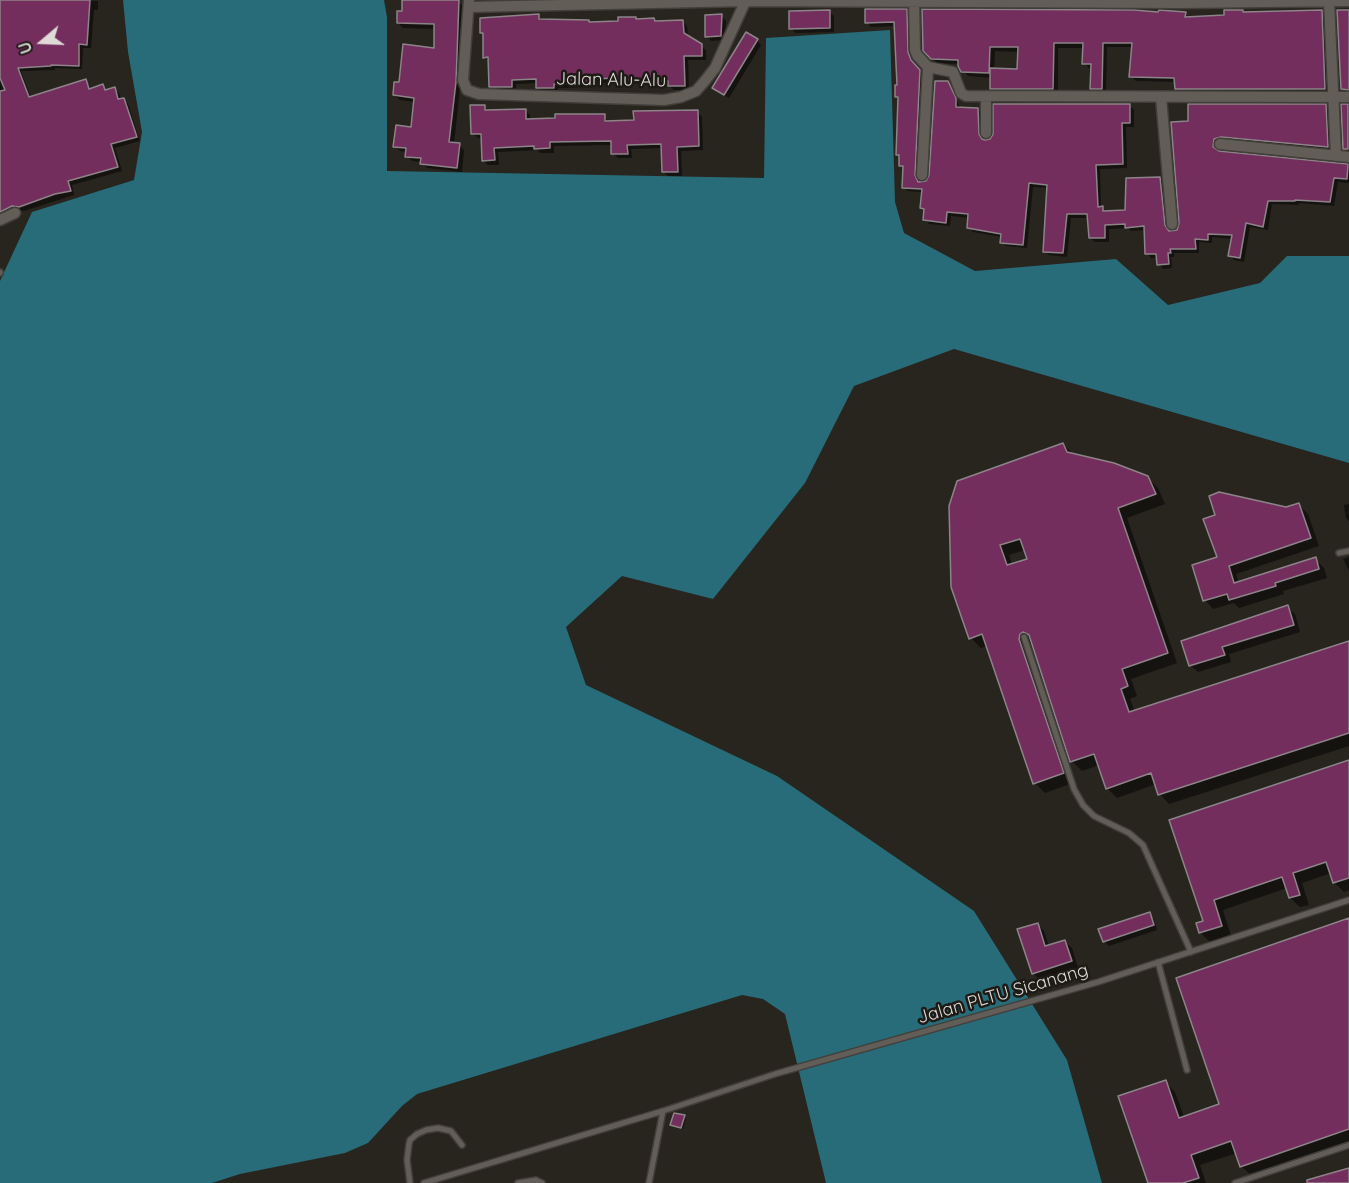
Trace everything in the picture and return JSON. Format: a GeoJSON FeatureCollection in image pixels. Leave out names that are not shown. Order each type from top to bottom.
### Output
{"type":"FeatureCollection","features":[{"type":"Feature","properties":{"kind":"street"},"geometry":{"type":"LineString","coordinates":[[469,4],[746,0],[1181,3],[1349,1]]}},
{"type":"Feature","properties":{"kind":"street","name":"Jalan Alu-Alu"},"geometry":{"type":"LineString","coordinates":[[469,4],[463,80],[467,90],[479,94],[664,100],[696,91],[715,68],[746,0]]}},
{"type":"Feature","properties":{"kind":"street"},"geometry":{"type":"LineString","coordinates":[[914,1],[915,50],[920,61],[928,68],[952,72],[963,95],[1349,98]]}},
{"type":"Feature","properties":{"kind":"street"},"geometry":{"type":"LineString","coordinates":[[1329,2],[1336,156]]}},
{"type":"Feature","properties":{"kind":"street"},"geometry":{"type":"LineString","coordinates":[[922,175],[928,68]]}},
{"type":"Feature","properties":{"kind":"street"},"geometry":{"type":"LineString","coordinates":[[986,96],[986,133]]}},
{"type":"Feature","properties":{"kind":"street"},"geometry":{"type":"LineString","coordinates":[[1161,97],[1173,224]]}},
{"type":"Feature","properties":{"kind":"street"},"geometry":{"type":"LineString","coordinates":[[1220,144],[1349,157]]}},
{"type":"Feature","properties":{"kind":"street"},"geometry":{"type":"LineString","coordinates":[[0,220],[15,213]]}},
{"type":"Feature","properties":{"kind":"lane"},"geometry":{"type":"LineString","coordinates":[[1339,553],[1349,551]]}},
{"type":"Feature","properties":{"kind":"lane"},"geometry":{"type":"LineString","coordinates":[[1024,637],[1074,789],[1083,805],[1094,816],[1129,833],[1143,845],[1191,952]]}},
{"type":"Feature","properties":{"kind":"lane","name":"Jalan PLTU Sicanang"},"geometry":{"type":"LineString","coordinates":[[424,1183],[663,1111],[775,1074],[1098,982],[1349,900]]}},
{"type":"Feature","properties":{"kind":"lane"},"geometry":{"type":"LineString","coordinates":[[1158,962],[1187,1070]]}},
{"type":"Feature","properties":{"kind":"lane"},"geometry":{"type":"LineString","coordinates":[[649,1183],[663,1111]]}},
{"type":"Feature","properties":{"kind":"lane"},"geometry":{"type":"LineString","coordinates":[[410,1183],[407,1160],[409,1144],[417,1134],[438,1128],[451,1131],[462,1145]]}},
{"type":"Feature","properties":{"kind":"lane"},"geometry":{"type":"LineString","coordinates":[[1235,1183],[1349,1145]]}},
{"type":"Feature","properties":{"kind":"lane"},"geometry":{"type":"LineString","coordinates":[[518,1183],[536,1180],[542,1183]]}},
{"type":"Feature","properties":{"kind":"water"},"geometry":{"type":"Polygon","coordinates":[[[123,0],[384,0],[387,17],[387,171],[764,178],[766,38],[890,30],[895,202],[904,233],[975,271],[1116,259],[1168,305],[1260,283],[1287,256],[1349,256],[1349,463],[954,349],[854,386],[805,483],[713,599],[622,576],[566,627],[586,685],[777,776],[974,911],[1067,1060],[1102,1183],[826,1183],[785,1014],[763,999],[742,995],[417,1094],[402,1106],[368,1143],[345,1153],[240,1174],[212,1183],[0,1183],[0,281],[32,212],[134,180],[142,132],[128,52],[123,0]]]}},
{"type":"Feature","properties":{"kind":"building"},"geometry":{"type":"Polygon","coordinates":[[[0,0],[90,0],[87,45],[79,44],[79,66],[51,65],[18,68],[29,97],[86,79],[89,89],[103,84],[105,90],[115,87],[118,99],[124,98],[137,137],[111,144],[118,167],[68,181],[71,191],[55,194],[19,207],[12,206],[0,212],[0,91],[5,90],[0,78],[0,0]]]}},
{"type":"Feature","properties":{"kind":"building"},"geometry":{"type":"Polygon","coordinates":[[[402,0],[459,0],[456,82],[449,142],[460,143],[457,168],[420,164],[421,158],[405,157],[406,148],[393,147],[396,125],[411,127],[414,98],[393,95],[394,82],[399,82],[403,44],[434,48],[434,24],[397,23],[397,11],[402,11],[402,0]]]}},
{"type":"Feature","properties":{"kind":"building"},"geometry":{"type":"Polygon","coordinates":[[[865,9],[907,9],[908,52],[911,60],[920,70],[915,175],[918,182],[926,181],[929,175],[935,81],[948,81],[956,98],[956,107],[978,108],[979,134],[985,140],[990,139],[993,134],[993,104],[1130,104],[1130,123],[1122,123],[1123,164],[1096,165],[1098,207],[1103,206],[1103,211],[1125,210],[1126,178],[1160,177],[1165,225],[1169,231],[1177,230],[1179,223],[1171,122],[1188,121],[1188,104],[1326,104],[1328,147],[1221,137],[1214,139],[1213,147],[1219,151],[1348,164],[1347,179],[1334,178],[1330,202],[1268,201],[1263,227],[1246,223],[1240,258],[1228,256],[1232,235],[1208,234],[1208,240],[1195,239],[1196,249],[1170,249],[1169,264],[1157,265],[1156,254],[1145,254],[1144,226],[1125,228],[1125,224],[1105,225],[1105,238],[1089,238],[1087,214],[1067,214],[1063,253],[1043,252],[1047,185],[1029,183],[1023,245],[1000,243],[1001,234],[967,228],[968,214],[947,212],[946,223],[923,220],[924,209],[920,208],[922,189],[902,188],[903,166],[899,166],[899,155],[896,155],[898,97],[895,97],[895,85],[897,85],[894,22],[865,23],[865,9]]]}},
{"type":"Feature","properties":{"kind":"building"},"geometry":{"type":"Polygon","coordinates":[[[922,9],[1158,12],[1159,10],[1186,12],[1185,17],[1224,15],[1224,10],[1243,10],[1243,12],[1322,10],[1325,89],[1175,89],[1174,78],[1129,77],[1132,43],[1103,43],[1102,89],[1090,89],[1091,64],[1082,64],[1083,43],[1054,43],[1053,89],[990,89],[990,68],[1017,69],[1018,47],[990,47],[989,73],[961,72],[958,60],[931,59],[923,51],[922,9]]]}},
{"type":"Feature","properties":{"kind":"building"},"geometry":{"type":"Polygon","coordinates":[[[830,10],[830,28],[789,29],[789,11],[830,10]]]}},
{"type":"Feature","properties":{"kind":"building"},"geometry":{"type":"Polygon","coordinates":[[[1337,10],[1349,10],[1349,90],[1341,89],[1337,10]]]}},
{"type":"Feature","properties":{"kind":"building"},"geometry":{"type":"Polygon","coordinates":[[[539,14],[539,19],[589,20],[589,22],[618,21],[618,17],[654,18],[655,21],[683,20],[684,33],[702,44],[702,56],[684,56],[685,86],[668,86],[668,81],[621,80],[620,78],[590,79],[590,83],[554,84],[554,88],[536,88],[536,79],[512,80],[512,87],[489,87],[488,57],[483,58],[483,33],[480,33],[480,18],[539,14]]]}},
{"type":"Feature","properties":{"kind":"building"},"geometry":{"type":"Polygon","coordinates":[[[722,14],[721,36],[705,37],[705,15],[722,14]]]}},
{"type":"Feature","properties":{"kind":"building"},"geometry":{"type":"Polygon","coordinates":[[[746,32],[758,39],[724,95],[712,88],[746,32]]]}},
{"type":"Feature","properties":{"kind":"building"},"geometry":{"type":"Polygon","coordinates":[[[1341,104],[1348,104],[1348,149],[1343,149],[1341,104]]]}},
{"type":"Feature","properties":{"kind":"building"},"geometry":{"type":"Polygon","coordinates":[[[470,105],[485,105],[485,110],[526,109],[526,119],[555,118],[555,114],[605,114],[605,121],[634,120],[633,111],[698,110],[699,146],[677,147],[678,172],[662,172],[661,144],[627,145],[628,154],[611,154],[611,141],[550,142],[550,148],[534,149],[534,146],[494,148],[495,160],[482,161],[481,134],[471,134],[470,105]]]}},
{"type":"Feature","properties":{"kind":"building"},"geometry":{"type":"Polygon","coordinates":[[[1063,443],[1067,452],[1114,463],[1148,476],[1156,494],[1118,508],[1168,653],[1122,669],[1128,686],[1121,689],[1129,712],[1349,641],[1349,733],[1158,795],[1151,773],[1106,789],[1094,754],[1070,762],[1029,635],[1023,632],[1019,639],[1064,773],[1033,784],[982,634],[969,639],[951,587],[949,506],[957,481],[1063,443]],[[1020,539],[1000,545],[1007,565],[1027,559],[1020,539]]]}},
{"type":"Feature","properties":{"kind":"building"},"geometry":{"type":"Polygon","coordinates":[[[1219,492],[1286,507],[1299,503],[1311,538],[1229,566],[1234,583],[1316,557],[1319,569],[1275,583],[1276,586],[1229,600],[1227,594],[1203,601],[1192,565],[1217,557],[1203,519],[1215,515],[1209,496],[1219,492]]]}},
{"type":"Feature","properties":{"kind":"building"},"geometry":{"type":"Polygon","coordinates":[[[1288,605],[1294,625],[1222,647],[1225,655],[1189,666],[1181,641],[1288,605]]]}},
{"type":"Feature","properties":{"kind":"building"},"geometry":{"type":"Polygon","coordinates":[[[1349,760],[1349,878],[1333,883],[1326,862],[1293,873],[1300,895],[1289,898],[1282,877],[1214,900],[1222,926],[1199,933],[1196,923],[1203,921],[1169,820],[1349,760]]]}},
{"type":"Feature","properties":{"kind":"building"},"geometry":{"type":"Polygon","coordinates":[[[1150,912],[1154,925],[1103,942],[1098,929],[1150,912]]]}},
{"type":"Feature","properties":{"kind":"building"},"geometry":{"type":"Polygon","coordinates":[[[1349,918],[1349,1129],[1240,1167],[1231,1141],[1191,1155],[1199,1178],[1183,1183],[1148,1183],[1118,1096],[1166,1080],[1179,1118],[1219,1104],[1176,978],[1349,918]]]}},
{"type":"Feature","properties":{"kind":"building"},"geometry":{"type":"Polygon","coordinates":[[[1038,923],[1045,946],[1065,940],[1072,961],[1032,974],[1017,929],[1038,923]]]}},
{"type":"Feature","properties":{"kind":"building"},"geometry":{"type":"Polygon","coordinates":[[[674,1113],[685,1115],[681,1128],[670,1125],[674,1113]]]}},
{"type":"Feature","properties":{"kind":"building"},"geometry":{"type":"Polygon","coordinates":[[[1349,1168],[1349,1183],[1307,1183],[1307,1180],[1349,1168]]]}}]}
